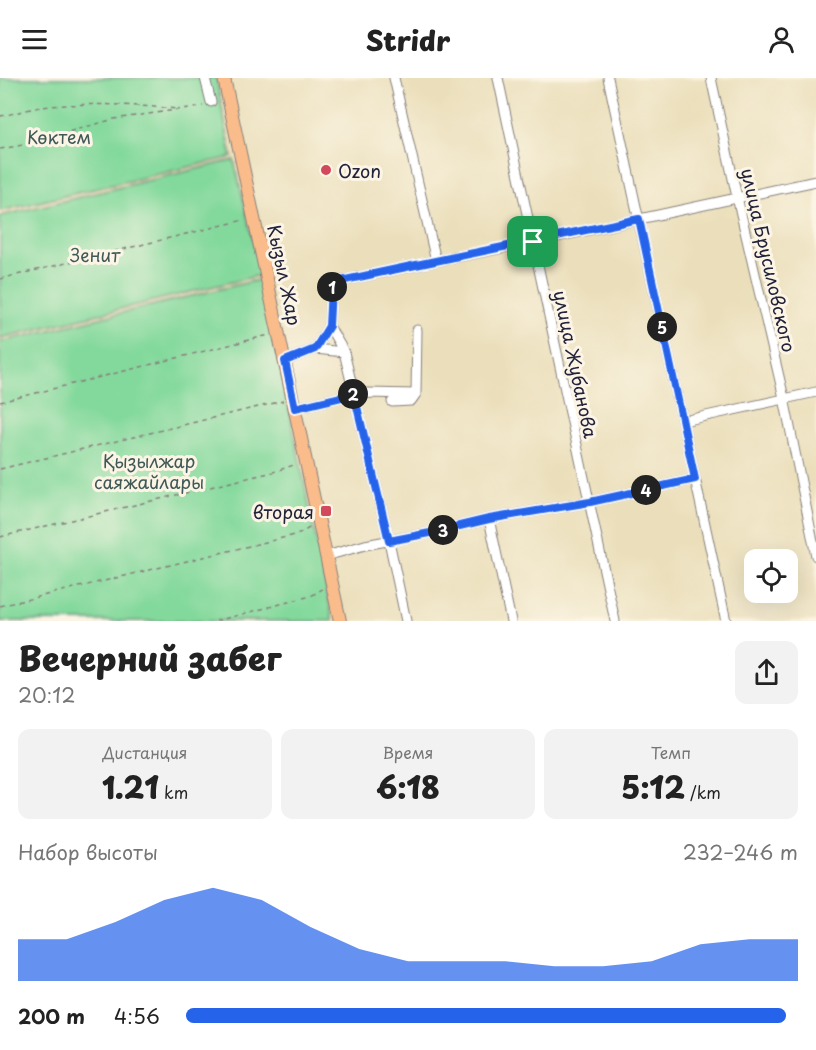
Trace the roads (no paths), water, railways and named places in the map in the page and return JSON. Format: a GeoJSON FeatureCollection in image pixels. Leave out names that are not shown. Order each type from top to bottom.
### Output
{"type":"FeatureCollection","features":[{"type":"Feature","properties":{"kind":"main road","name":"Кызыл Жар"},"geometry":{"type":"LineString","coordinates":[[224,78],[340,621]]}},
{"type":"Feature","properties":{"kind":"street"},"geometry":{"type":"LineString","coordinates":[[205,78],[211,102]]}},
{"type":"Feature","properties":{"kind":"street"},"geometry":{"type":"LineString","coordinates":[[394,78],[434,257],[533,242],[816,181]]}},
{"type":"Feature","properties":{"kind":"street","name":"улица Жубанова"},"geometry":{"type":"LineString","coordinates":[[498,78],[615,621]]}},
{"type":"Feature","properties":{"kind":"street"},"geometry":{"type":"LineString","coordinates":[[608,78],[726,621]]}},
{"type":"Feature","properties":{"kind":"street","name":"улица Брусиловского"},"geometry":{"type":"LineString","coordinates":[[711,78],[784,398],[816,556]]}},
{"type":"Feature","properties":{"kind":"street","name":"Кызыл Жар"},"geometry":{"type":"LineString","coordinates":[[285,361],[315,349],[329,326],[331,288],[336,282],[434,257]]}},
{"type":"Feature","properties":{"kind":"street"},"geometry":{"type":"LineString","coordinates":[[329,326],[344,352],[406,621]]}},
{"type":"Feature","properties":{"kind":"street"},"geometry":{"type":"LineString","coordinates":[[393,402],[411,401],[416,394],[417,330]]}},
{"type":"Feature","properties":{"kind":"street"},"geometry":{"type":"LineString","coordinates":[[315,349],[344,352]]}},
{"type":"Feature","properties":{"kind":"street"},"geometry":{"type":"LineString","coordinates":[[682,421],[816,392]]}},
{"type":"Feature","properties":{"kind":"street"},"geometry":{"type":"LineString","coordinates":[[294,402],[367,393],[416,394]]}},
{"type":"Feature","properties":{"kind":"street"},"geometry":{"type":"LineString","coordinates":[[326,556],[365,545],[489,519],[590,502],[695,479]]}},
{"type":"Feature","properties":{"kind":"street"},"geometry":{"type":"LineString","coordinates":[[489,519],[511,621]]}},
{"type":"Feature","properties":{"kind":"place","name":"Ozon"},"geometry":{"type":"Point","coordinates":[326,170]}},
{"type":"Feature","properties":{"kind":"place","name":"вторая"},"geometry":{"type":"Point","coordinates":[326,511]}},
{"type":"Feature","properties":{"kind":"park label","name":"Көктем"},"geometry":{"type":"Point","coordinates":[59,136]}},
{"type":"Feature","properties":{"kind":"park label","name":"Зенит"},"geometry":{"type":"Point","coordinates":[95,254]}},
{"type":"Feature","properties":{"kind":"park label","name":"Қызылжар саяжайлары"},"geometry":{"type":"Point","coordinates":[149,470]}}]}
